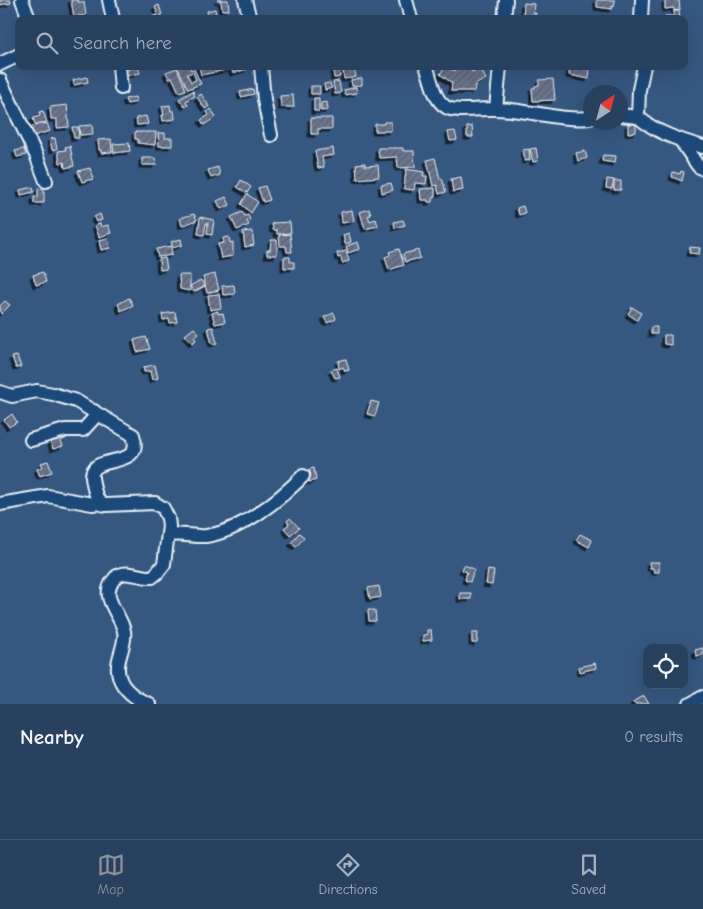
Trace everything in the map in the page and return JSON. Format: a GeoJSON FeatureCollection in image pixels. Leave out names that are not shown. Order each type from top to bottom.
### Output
{"type":"FeatureCollection","features":[{"type":"Feature","properties":{"kind":"street"},"geometry":{"type":"LineString","coordinates":[[22,0],[28,15]]}},
{"type":"Feature","properties":{"kind":"street"},"geometry":{"type":"LineString","coordinates":[[109,0],[112,15]]}},
{"type":"Feature","properties":{"kind":"street"},"geometry":{"type":"LineString","coordinates":[[245,0],[249,15]]}},
{"type":"Feature","properties":{"kind":"street"},"geometry":{"type":"LineString","coordinates":[[406,0],[410,15]]}},
{"type":"Feature","properties":{"kind":"street"},"geometry":{"type":"LineString","coordinates":[[504,15],[506,0]]}},
{"type":"Feature","properties":{"kind":"street"},"geometry":{"type":"LineString","coordinates":[[641,15],[642,0]]}},
{"type":"Feature","properties":{"kind":"street"},"geometry":{"type":"LineString","coordinates":[[0,64],[15,57]]}},
{"type":"Feature","properties":{"kind":"street"},"geometry":{"type":"LineString","coordinates":[[119,70],[121,88]]}},
{"type":"Feature","properties":{"kind":"street"},"geometry":{"type":"LineString","coordinates":[[261,70],[264,100],[271,134]]}},
{"type":"Feature","properties":{"kind":"street"},"geometry":{"type":"LineString","coordinates":[[427,70],[440,102],[449,109],[496,108],[565,118],[583,118]]}},
{"type":"Feature","properties":{"kind":"street"},"geometry":{"type":"LineString","coordinates":[[496,108],[500,70]]}},
{"type":"Feature","properties":{"kind":"street"},"geometry":{"type":"LineString","coordinates":[[638,117],[639,90],[643,70]]}},
{"type":"Feature","properties":{"kind":"street"},"geometry":{"type":"LineString","coordinates":[[0,80],[36,155],[46,181]]}},
{"type":"Feature","properties":{"kind":"street"},"geometry":{"type":"LineString","coordinates":[[628,116],[638,117],[651,128],[681,141],[703,146]]}},
{"type":"Feature","properties":{"kind":"street"},"geometry":{"type":"LineString","coordinates":[[681,141],[698,166],[703,169]]}},
{"type":"Feature","properties":{"kind":"street"},"geometry":{"type":"LineString","coordinates":[[0,392],[12,396],[37,391],[76,401],[130,432],[134,439],[133,450],[127,456],[100,465],[94,470],[93,483],[99,503]]}},
{"type":"Feature","properties":{"kind":"street"},"geometry":{"type":"LineString","coordinates":[[31,440],[65,430],[83,430],[94,418],[94,411]]}},
{"type":"Feature","properties":{"kind":"street"},"geometry":{"type":"LineString","coordinates":[[168,535],[208,536],[233,528],[259,514],[285,494],[303,476]]}},
{"type":"Feature","properties":{"kind":"street"},"geometry":{"type":"LineString","coordinates":[[0,504],[48,496],[92,504],[145,503],[160,505],[168,518],[169,526],[164,564],[152,578],[124,573],[119,575],[111,585],[108,596],[124,629],[125,640],[118,662],[119,676],[126,689],[136,698],[149,704]]}},
{"type":"Feature","properties":{"kind":"street"},"geometry":{"type":"LineString","coordinates":[[690,704],[703,697]]}},
{"type":"Feature","properties":{"kind":"building"},"geometry":{"type":"Polygon","coordinates":[[[0,0],[10,0],[11,3],[0,5],[0,0]]]}},
{"type":"Feature","properties":{"kind":"building"},"geometry":{"type":"Polygon","coordinates":[[[71,0],[84,2],[86,15],[74,15],[71,0]]]}},
{"type":"Feature","properties":{"kind":"building"},"geometry":{"type":"Polygon","coordinates":[[[217,0],[228,0],[229,10],[222,10],[221,1],[217,0]]]}},
{"type":"Feature","properties":{"kind":"building"},"geometry":{"type":"Polygon","coordinates":[[[597,0],[615,0],[614,7],[612,6],[612,9],[597,7],[597,0]]]}},
{"type":"Feature","properties":{"kind":"building"},"geometry":{"type":"Polygon","coordinates":[[[665,0],[679,0],[680,10],[674,11],[674,8],[665,9],[665,0]]]}},
{"type":"Feature","properties":{"kind":"building"},"geometry":{"type":"Polygon","coordinates":[[[524,3],[534,4],[533,13],[536,13],[536,15],[523,15],[524,3]]]}},
{"type":"Feature","properties":{"kind":"building"},"geometry":{"type":"Polygon","coordinates":[[[159,5],[162,15],[158,15],[155,7],[159,5]]]}},
{"type":"Feature","properties":{"kind":"building"},"geometry":{"type":"Polygon","coordinates":[[[215,9],[216,15],[208,15],[207,11],[215,9]]]}},
{"type":"Feature","properties":{"kind":"building"},"geometry":{"type":"Polygon","coordinates":[[[674,11],[679,11],[680,15],[674,15],[674,11]]]}},
{"type":"Feature","properties":{"kind":"building"},"geometry":{"type":"Polygon","coordinates":[[[125,70],[139,70],[140,73],[126,76],[125,70]]]}},
{"type":"Feature","properties":{"kind":"building"},"geometry":{"type":"Polygon","coordinates":[[[178,70],[186,90],[179,92],[172,77],[169,79],[166,72],[178,70]]]}},
{"type":"Feature","properties":{"kind":"building"},"geometry":{"type":"Polygon","coordinates":[[[179,70],[194,70],[201,84],[188,89],[179,70]],[[193,72],[187,74],[191,82],[196,80],[193,72]]]}},
{"type":"Feature","properties":{"kind":"building"},"geometry":{"type":"Polygon","coordinates":[[[200,70],[226,70],[201,75],[200,70]]]}},
{"type":"Feature","properties":{"kind":"building"},"geometry":{"type":"Polygon","coordinates":[[[232,70],[244,70],[233,73],[232,70]]]}},
{"type":"Feature","properties":{"kind":"building"},"geometry":{"type":"Polygon","coordinates":[[[333,70],[339,70],[340,77],[334,78],[333,70]]]}},
{"type":"Feature","properties":{"kind":"building"},"geometry":{"type":"Polygon","coordinates":[[[343,70],[354,70],[356,77],[344,79],[343,70]]]}},
{"type":"Feature","properties":{"kind":"building"},"geometry":{"type":"Polygon","coordinates":[[[442,70],[472,70],[472,72],[481,70],[486,79],[475,85],[474,91],[451,91],[452,83],[440,74],[442,70]]]}},
{"type":"Feature","properties":{"kind":"building"},"geometry":{"type":"Polygon","coordinates":[[[570,70],[590,70],[589,79],[569,75],[570,70]]]}},
{"type":"Feature","properties":{"kind":"building"},"geometry":{"type":"Polygon","coordinates":[[[87,77],[88,82],[74,85],[73,80],[87,77]]]}},
{"type":"Feature","properties":{"kind":"building"},"geometry":{"type":"Polygon","coordinates":[[[362,78],[362,85],[352,86],[351,80],[362,78]]]}},
{"type":"Feature","properties":{"kind":"building"},"geometry":{"type":"Polygon","coordinates":[[[553,79],[555,100],[533,101],[532,88],[539,85],[539,80],[553,79]]]}},
{"type":"Feature","properties":{"kind":"building"},"geometry":{"type":"Polygon","coordinates":[[[339,81],[341,93],[335,94],[333,82],[339,81]]]}},
{"type":"Feature","properties":{"kind":"building"},"geometry":{"type":"Polygon","coordinates":[[[330,83],[332,88],[325,90],[324,84],[330,83]]]}},
{"type":"Feature","properties":{"kind":"building"},"geometry":{"type":"Polygon","coordinates":[[[311,86],[320,86],[320,94],[311,94],[311,86]]]}},
{"type":"Feature","properties":{"kind":"building"},"geometry":{"type":"Polygon","coordinates":[[[356,87],[357,93],[345,95],[344,90],[356,87]]]}},
{"type":"Feature","properties":{"kind":"building"},"geometry":{"type":"Polygon","coordinates":[[[253,89],[254,94],[241,97],[240,92],[253,89]]]}},
{"type":"Feature","properties":{"kind":"building"},"geometry":{"type":"Polygon","coordinates":[[[193,91],[195,96],[186,101],[188,105],[185,107],[179,99],[193,91]]]}},
{"type":"Feature","properties":{"kind":"building"},"geometry":{"type":"Polygon","coordinates":[[[201,94],[209,106],[205,109],[197,97],[201,94]]]}},
{"type":"Feature","properties":{"kind":"building"},"geometry":{"type":"Polygon","coordinates":[[[293,95],[294,107],[281,107],[280,96],[293,95]]]}},
{"type":"Feature","properties":{"kind":"building"},"geometry":{"type":"Polygon","coordinates":[[[135,97],[137,102],[127,104],[125,99],[135,97]]]}},
{"type":"Feature","properties":{"kind":"building"},"geometry":{"type":"Polygon","coordinates":[[[314,98],[319,98],[319,111],[314,111],[314,98]]]}},
{"type":"Feature","properties":{"kind":"building"},"geometry":{"type":"Polygon","coordinates":[[[327,102],[328,110],[321,111],[321,103],[327,102]]]}},
{"type":"Feature","properties":{"kind":"building"},"geometry":{"type":"Polygon","coordinates":[[[67,105],[69,127],[57,128],[57,119],[51,119],[50,107],[67,105]]]}},
{"type":"Feature","properties":{"kind":"building"},"geometry":{"type":"Polygon","coordinates":[[[170,105],[171,111],[174,111],[175,119],[163,121],[162,106],[170,105]]]}},
{"type":"Feature","properties":{"kind":"building"},"geometry":{"type":"Polygon","coordinates":[[[211,109],[216,117],[204,125],[201,120],[209,115],[207,112],[211,109]]]}},
{"type":"Feature","properties":{"kind":"building"},"geometry":{"type":"Polygon","coordinates":[[[43,111],[47,122],[35,124],[33,118],[40,116],[39,112],[43,111]]]}},
{"type":"Feature","properties":{"kind":"building"},"geometry":{"type":"Polygon","coordinates":[[[146,116],[148,124],[137,125],[136,118],[146,116]]]}},
{"type":"Feature","properties":{"kind":"building"},"geometry":{"type":"Polygon","coordinates":[[[311,118],[332,118],[332,129],[318,129],[318,134],[311,134],[311,118]]]}},
{"type":"Feature","properties":{"kind":"building"},"geometry":{"type":"Polygon","coordinates":[[[384,122],[391,122],[391,131],[375,131],[375,124],[384,124],[384,122]]]}},
{"type":"Feature","properties":{"kind":"building"},"geometry":{"type":"Polygon","coordinates":[[[47,123],[50,131],[30,137],[26,128],[47,123]]]}},
{"type":"Feature","properties":{"kind":"building"},"geometry":{"type":"Polygon","coordinates":[[[628,124],[636,124],[636,132],[628,133],[628,124]]]}},
{"type":"Feature","properties":{"kind":"building"},"geometry":{"type":"Polygon","coordinates":[[[92,125],[93,134],[80,135],[79,126],[92,125]]]}},
{"type":"Feature","properties":{"kind":"building"},"geometry":{"type":"Polygon","coordinates":[[[472,126],[473,137],[467,137],[467,127],[472,126]]]}},
{"type":"Feature","properties":{"kind":"building"},"geometry":{"type":"Polygon","coordinates":[[[72,127],[78,127],[79,138],[74,138],[72,127]]]}},
{"type":"Feature","properties":{"kind":"building"},"geometry":{"type":"Polygon","coordinates":[[[455,131],[457,140],[450,141],[448,132],[455,131]]]}},
{"type":"Feature","properties":{"kind":"building"},"geometry":{"type":"Polygon","coordinates":[[[135,132],[156,132],[155,145],[138,143],[138,139],[135,139],[135,132]]]}},
{"type":"Feature","properties":{"kind":"building"},"geometry":{"type":"Polygon","coordinates":[[[158,133],[165,133],[165,138],[172,138],[172,146],[159,146],[158,133]]]}},
{"type":"Feature","properties":{"kind":"building"},"geometry":{"type":"Polygon","coordinates":[[[55,138],[57,149],[52,150],[50,139],[55,138]]]}},
{"type":"Feature","properties":{"kind":"building"},"geometry":{"type":"Polygon","coordinates":[[[111,139],[112,152],[101,153],[98,140],[111,139]]]}},
{"type":"Feature","properties":{"kind":"building"},"geometry":{"type":"Polygon","coordinates":[[[129,143],[130,151],[114,153],[113,144],[129,143]]]}},
{"type":"Feature","properties":{"kind":"building"},"geometry":{"type":"Polygon","coordinates":[[[70,146],[74,166],[65,168],[64,162],[60,163],[58,151],[66,150],[65,147],[70,146]]]}},
{"type":"Feature","properties":{"kind":"building"},"geometry":{"type":"Polygon","coordinates":[[[333,148],[334,155],[322,157],[324,167],[318,168],[315,151],[333,148]]]}},
{"type":"Feature","properties":{"kind":"building"},"geometry":{"type":"Polygon","coordinates":[[[378,148],[403,148],[403,151],[414,151],[415,167],[398,168],[397,157],[379,158],[378,148]]]}},
{"type":"Feature","properties":{"kind":"building"},"geometry":{"type":"Polygon","coordinates":[[[536,148],[538,161],[533,162],[530,149],[536,148]]]}},
{"type":"Feature","properties":{"kind":"building"},"geometry":{"type":"Polygon","coordinates":[[[24,149],[26,155],[17,157],[15,151],[24,149]]]}},
{"type":"Feature","properties":{"kind":"building"},"geometry":{"type":"Polygon","coordinates":[[[529,149],[530,160],[525,161],[523,150],[529,149]]]}},
{"type":"Feature","properties":{"kind":"building"},"geometry":{"type":"Polygon","coordinates":[[[585,151],[587,158],[578,161],[576,153],[585,151]]]}},
{"type":"Feature","properties":{"kind":"building"},"geometry":{"type":"Polygon","coordinates":[[[603,155],[616,156],[615,163],[602,161],[603,155]]]}},
{"type":"Feature","properties":{"kind":"building"},"geometry":{"type":"Polygon","coordinates":[[[142,158],[155,158],[156,165],[142,165],[142,158]]]}},
{"type":"Feature","properties":{"kind":"building"},"geometry":{"type":"Polygon","coordinates":[[[435,158],[440,179],[442,178],[446,192],[439,194],[437,185],[433,186],[427,160],[435,158]]]}},
{"type":"Feature","properties":{"kind":"building"},"geometry":{"type":"Polygon","coordinates":[[[365,163],[365,166],[378,165],[379,177],[357,179],[356,164],[365,163]]]}},
{"type":"Feature","properties":{"kind":"building"},"geometry":{"type":"Polygon","coordinates":[[[218,167],[220,175],[211,178],[208,170],[218,167]]]}},
{"type":"Feature","properties":{"kind":"building"},"geometry":{"type":"Polygon","coordinates":[[[90,168],[93,179],[82,182],[78,171],[90,168]]]}},
{"type":"Feature","properties":{"kind":"building"},"geometry":{"type":"Polygon","coordinates":[[[406,169],[424,172],[423,176],[427,176],[426,184],[415,183],[414,190],[404,189],[406,169]]]}},
{"type":"Feature","properties":{"kind":"building"},"geometry":{"type":"Polygon","coordinates":[[[681,171],[684,172],[682,181],[672,177],[673,172],[680,174],[681,171]]]}},
{"type":"Feature","properties":{"kind":"building"},"geometry":{"type":"Polygon","coordinates":[[[461,177],[463,190],[453,192],[451,179],[461,177]]]}},
{"type":"Feature","properties":{"kind":"building"},"geometry":{"type":"Polygon","coordinates":[[[607,179],[614,180],[612,189],[606,188],[607,179]]]}},
{"type":"Feature","properties":{"kind":"building"},"geometry":{"type":"Polygon","coordinates":[[[241,180],[251,187],[247,193],[237,187],[241,180]]]}},
{"type":"Feature","properties":{"kind":"building"},"geometry":{"type":"Polygon","coordinates":[[[614,181],[621,181],[621,190],[614,190],[614,181]]]}},
{"type":"Feature","properties":{"kind":"building"},"geometry":{"type":"Polygon","coordinates":[[[391,183],[393,190],[382,193],[381,185],[391,183]]]}},
{"type":"Feature","properties":{"kind":"building"},"geometry":{"type":"Polygon","coordinates":[[[265,186],[270,200],[263,202],[258,188],[265,186]]]}},
{"type":"Feature","properties":{"kind":"building"},"geometry":{"type":"Polygon","coordinates":[[[33,187],[34,192],[21,195],[20,190],[33,187]]]}},
{"type":"Feature","properties":{"kind":"building"},"geometry":{"type":"Polygon","coordinates":[[[38,188],[44,189],[44,203],[34,203],[34,197],[38,197],[38,188]]]}},
{"type":"Feature","properties":{"kind":"building"},"geometry":{"type":"Polygon","coordinates":[[[435,188],[435,198],[432,198],[432,202],[421,200],[420,189],[435,188]]]}},
{"type":"Feature","properties":{"kind":"building"},"geometry":{"type":"Polygon","coordinates":[[[247,194],[258,202],[251,213],[241,204],[247,194]]]}},
{"type":"Feature","properties":{"kind":"building"},"geometry":{"type":"Polygon","coordinates":[[[226,197],[230,205],[221,209],[217,201],[226,197]]]}},
{"type":"Feature","properties":{"kind":"building"},"geometry":{"type":"Polygon","coordinates":[[[523,206],[525,213],[519,215],[517,208],[523,206]]]}},
{"type":"Feature","properties":{"kind":"building"},"geometry":{"type":"Polygon","coordinates":[[[369,209],[371,215],[368,216],[370,221],[376,219],[378,226],[365,229],[360,212],[369,209]]]}},
{"type":"Feature","properties":{"kind":"building"},"geometry":{"type":"Polygon","coordinates":[[[352,210],[354,221],[342,223],[341,212],[352,210]]]}},
{"type":"Feature","properties":{"kind":"building"},"geometry":{"type":"Polygon","coordinates":[[[242,212],[245,216],[248,215],[250,220],[247,221],[249,225],[237,230],[231,217],[242,212]]]}},
{"type":"Feature","properties":{"kind":"building"},"geometry":{"type":"Polygon","coordinates":[[[100,214],[102,220],[96,222],[94,217],[100,214]]]}},
{"type":"Feature","properties":{"kind":"building"},"geometry":{"type":"Polygon","coordinates":[[[194,214],[197,220],[182,226],[180,218],[194,214]]]}},
{"type":"Feature","properties":{"kind":"building"},"geometry":{"type":"Polygon","coordinates":[[[200,217],[214,220],[212,235],[207,234],[208,223],[206,223],[204,235],[198,234],[200,217]]]}},
{"type":"Feature","properties":{"kind":"building"},"geometry":{"type":"Polygon","coordinates":[[[403,220],[405,225],[395,228],[394,222],[403,220]]]}},
{"type":"Feature","properties":{"kind":"building"},"geometry":{"type":"Polygon","coordinates":[[[290,222],[291,233],[277,234],[277,230],[273,230],[272,223],[290,222]]]}},
{"type":"Feature","properties":{"kind":"building"},"geometry":{"type":"Polygon","coordinates":[[[100,223],[101,227],[108,225],[111,233],[99,237],[95,225],[100,223]]]}},
{"type":"Feature","properties":{"kind":"building"},"geometry":{"type":"Polygon","coordinates":[[[252,231],[254,245],[245,247],[243,232],[252,231]]]}},
{"type":"Feature","properties":{"kind":"building"},"geometry":{"type":"Polygon","coordinates":[[[349,233],[351,242],[345,244],[343,235],[349,233]]]}},
{"type":"Feature","properties":{"kind":"building"},"geometry":{"type":"Polygon","coordinates":[[[290,234],[292,252],[287,252],[286,246],[280,246],[279,235],[290,234]]]}},
{"type":"Feature","properties":{"kind":"building"},"geometry":{"type":"Polygon","coordinates":[[[229,237],[230,243],[233,242],[233,256],[221,258],[218,244],[224,243],[223,238],[229,237]]]}},
{"type":"Feature","properties":{"kind":"building"},"geometry":{"type":"Polygon","coordinates":[[[108,238],[110,248],[101,250],[99,240],[108,238]]]}},
{"type":"Feature","properties":{"kind":"building"},"geometry":{"type":"Polygon","coordinates":[[[181,239],[182,245],[173,248],[171,242],[181,239]]]}},
{"type":"Feature","properties":{"kind":"building"},"geometry":{"type":"Polygon","coordinates":[[[271,240],[277,240],[277,255],[267,255],[267,250],[270,250],[271,240]]]}},
{"type":"Feature","properties":{"kind":"building"},"geometry":{"type":"Polygon","coordinates":[[[358,242],[360,249],[348,253],[346,246],[358,242]]]}},
{"type":"Feature","properties":{"kind":"building"},"geometry":{"type":"Polygon","coordinates":[[[171,246],[172,255],[158,257],[156,249],[171,246]]]}},
{"type":"Feature","properties":{"kind":"building"},"geometry":{"type":"Polygon","coordinates":[[[690,247],[700,248],[699,254],[689,253],[690,247]]]}},
{"type":"Feature","properties":{"kind":"building"},"geometry":{"type":"Polygon","coordinates":[[[399,249],[404,265],[389,270],[385,257],[390,255],[389,252],[399,249]]]}},
{"type":"Feature","properties":{"kind":"building"},"geometry":{"type":"Polygon","coordinates":[[[418,250],[420,258],[405,262],[403,254],[418,250]]]}},
{"type":"Feature","properties":{"kind":"building"},"geometry":{"type":"Polygon","coordinates":[[[346,251],[349,261],[342,263],[341,257],[338,258],[337,253],[346,251]]]}},
{"type":"Feature","properties":{"kind":"building"},"geometry":{"type":"Polygon","coordinates":[[[284,257],[290,257],[290,262],[294,262],[294,268],[284,268],[284,257]]]}},
{"type":"Feature","properties":{"kind":"building"},"geometry":{"type":"Polygon","coordinates":[[[165,258],[167,269],[160,270],[159,259],[165,258]]]}},
{"type":"Feature","properties":{"kind":"building"},"geometry":{"type":"Polygon","coordinates":[[[43,272],[46,282],[36,285],[33,275],[43,272]]]}},
{"type":"Feature","properties":{"kind":"building"},"geometry":{"type":"Polygon","coordinates":[[[215,274],[219,290],[207,293],[203,277],[215,274]]]}},
{"type":"Feature","properties":{"kind":"building"},"geometry":{"type":"Polygon","coordinates":[[[179,275],[190,275],[190,291],[180,289],[179,275]]]}},
{"type":"Feature","properties":{"kind":"building"},"geometry":{"type":"Polygon","coordinates":[[[201,280],[205,286],[194,292],[190,286],[201,280]]]}},
{"type":"Feature","properties":{"kind":"building"},"geometry":{"type":"Polygon","coordinates":[[[234,285],[235,294],[223,295],[222,286],[234,285]]]}},
{"type":"Feature","properties":{"kind":"building"},"geometry":{"type":"Polygon","coordinates":[[[219,294],[221,308],[210,310],[208,295],[219,294]]]}},
{"type":"Feature","properties":{"kind":"building"},"geometry":{"type":"Polygon","coordinates":[[[129,298],[133,305],[121,311],[118,304],[129,298]]]}},
{"type":"Feature","properties":{"kind":"building"},"geometry":{"type":"Polygon","coordinates":[[[5,301],[10,305],[1,314],[0,306],[5,301]]]}},
{"type":"Feature","properties":{"kind":"building"},"geometry":{"type":"Polygon","coordinates":[[[632,307],[641,313],[637,320],[628,314],[632,307]]]}},
{"type":"Feature","properties":{"kind":"building"},"geometry":{"type":"Polygon","coordinates":[[[218,311],[218,314],[223,313],[225,322],[215,324],[212,313],[218,311]]]}},
{"type":"Feature","properties":{"kind":"building"},"geometry":{"type":"Polygon","coordinates":[[[175,312],[177,322],[170,323],[169,319],[163,320],[162,314],[175,312]]]}},
{"type":"Feature","properties":{"kind":"building"},"geometry":{"type":"Polygon","coordinates":[[[334,313],[336,319],[327,323],[324,317],[334,313]]]}},
{"type":"Feature","properties":{"kind":"building"},"geometry":{"type":"Polygon","coordinates":[[[213,327],[217,343],[212,344],[208,328],[213,327]]]}},
{"type":"Feature","properties":{"kind":"building"},"geometry":{"type":"Polygon","coordinates":[[[651,327],[657,327],[657,334],[651,334],[651,327]]]}},
{"type":"Feature","properties":{"kind":"building"},"geometry":{"type":"Polygon","coordinates":[[[194,328],[199,333],[194,337],[196,340],[192,343],[185,335],[194,328]]]}},
{"type":"Feature","properties":{"kind":"building"},"geometry":{"type":"Polygon","coordinates":[[[664,335],[671,335],[671,345],[664,344],[664,335]]]}},
{"type":"Feature","properties":{"kind":"building"},"geometry":{"type":"Polygon","coordinates":[[[146,337],[150,349],[137,352],[134,340],[146,337]]]}},
{"type":"Feature","properties":{"kind":"building"},"geometry":{"type":"Polygon","coordinates":[[[17,356],[21,367],[16,368],[12,357],[17,356]]]}},
{"type":"Feature","properties":{"kind":"building"},"geometry":{"type":"Polygon","coordinates":[[[346,359],[349,370],[345,371],[343,367],[339,369],[338,361],[346,359]]]}},
{"type":"Feature","properties":{"kind":"building"},"geometry":{"type":"Polygon","coordinates":[[[155,365],[158,378],[152,380],[150,371],[144,372],[143,367],[155,365]]]}},
{"type":"Feature","properties":{"kind":"building"},"geometry":{"type":"Polygon","coordinates":[[[337,368],[340,377],[335,378],[331,370],[337,368]]]}},
{"type":"Feature","properties":{"kind":"building"},"geometry":{"type":"Polygon","coordinates":[[[371,401],[379,403],[375,416],[367,414],[371,401]]]}},
{"type":"Feature","properties":{"kind":"building"},"geometry":{"type":"Polygon","coordinates":[[[12,414],[17,422],[9,427],[4,420],[12,414]]]}},
{"type":"Feature","properties":{"kind":"building"},"geometry":{"type":"Polygon","coordinates":[[[65,432],[67,438],[61,441],[63,446],[53,449],[49,438],[65,432]]]}},
{"type":"Feature","properties":{"kind":"building"},"geometry":{"type":"Polygon","coordinates":[[[48,461],[52,472],[40,476],[37,469],[43,467],[41,463],[48,461]]]}},
{"type":"Feature","properties":{"kind":"building"},"geometry":{"type":"Polygon","coordinates":[[[314,468],[316,480],[309,482],[308,477],[311,476],[309,469],[314,468]]]}},
{"type":"Feature","properties":{"kind":"building"},"geometry":{"type":"Polygon","coordinates":[[[290,518],[299,528],[290,535],[284,528],[289,524],[287,521],[290,518]]]}},
{"type":"Feature","properties":{"kind":"building"},"geometry":{"type":"Polygon","coordinates":[[[299,533],[304,537],[296,547],[291,543],[299,533]]]}},
{"type":"Feature","properties":{"kind":"building"},"geometry":{"type":"Polygon","coordinates":[[[580,534],[592,540],[589,547],[576,540],[580,534]]]}},
{"type":"Feature","properties":{"kind":"building"},"geometry":{"type":"Polygon","coordinates":[[[649,562],[659,562],[659,572],[654,572],[653,568],[650,568],[649,562]]]}},
{"type":"Feature","properties":{"kind":"building"},"geometry":{"type":"Polygon","coordinates":[[[464,565],[474,569],[470,582],[465,580],[467,572],[462,570],[464,565]]]}},
{"type":"Feature","properties":{"kind":"building"},"geometry":{"type":"Polygon","coordinates":[[[488,570],[494,571],[492,585],[486,584],[488,570]]]}},
{"type":"Feature","properties":{"kind":"building"},"geometry":{"type":"Polygon","coordinates":[[[379,586],[381,597],[370,599],[368,588],[379,586]]]}},
{"type":"Feature","properties":{"kind":"building"},"geometry":{"type":"Polygon","coordinates":[[[460,593],[471,593],[471,599],[460,599],[460,593]]]}},
{"type":"Feature","properties":{"kind":"building"},"geometry":{"type":"Polygon","coordinates":[[[368,610],[375,610],[376,621],[369,621],[368,610]]]}},
{"type":"Feature","properties":{"kind":"building"},"geometry":{"type":"Polygon","coordinates":[[[427,630],[431,630],[432,640],[423,641],[423,635],[427,634],[427,630]]]}},
{"type":"Feature","properties":{"kind":"building"},"geometry":{"type":"Polygon","coordinates":[[[472,633],[478,633],[477,643],[472,643],[472,633]]]}},
{"type":"Feature","properties":{"kind":"building"},"geometry":{"type":"Polygon","coordinates":[[[703,648],[703,655],[696,656],[695,650],[703,648]]]}},
{"type":"Feature","properties":{"kind":"building"},"geometry":{"type":"Polygon","coordinates":[[[595,663],[596,668],[580,672],[579,667],[595,663]]]}},
{"type":"Feature","properties":{"kind":"building"},"geometry":{"type":"Polygon","coordinates":[[[644,696],[649,704],[634,704],[633,702],[644,696]]]}}]}
